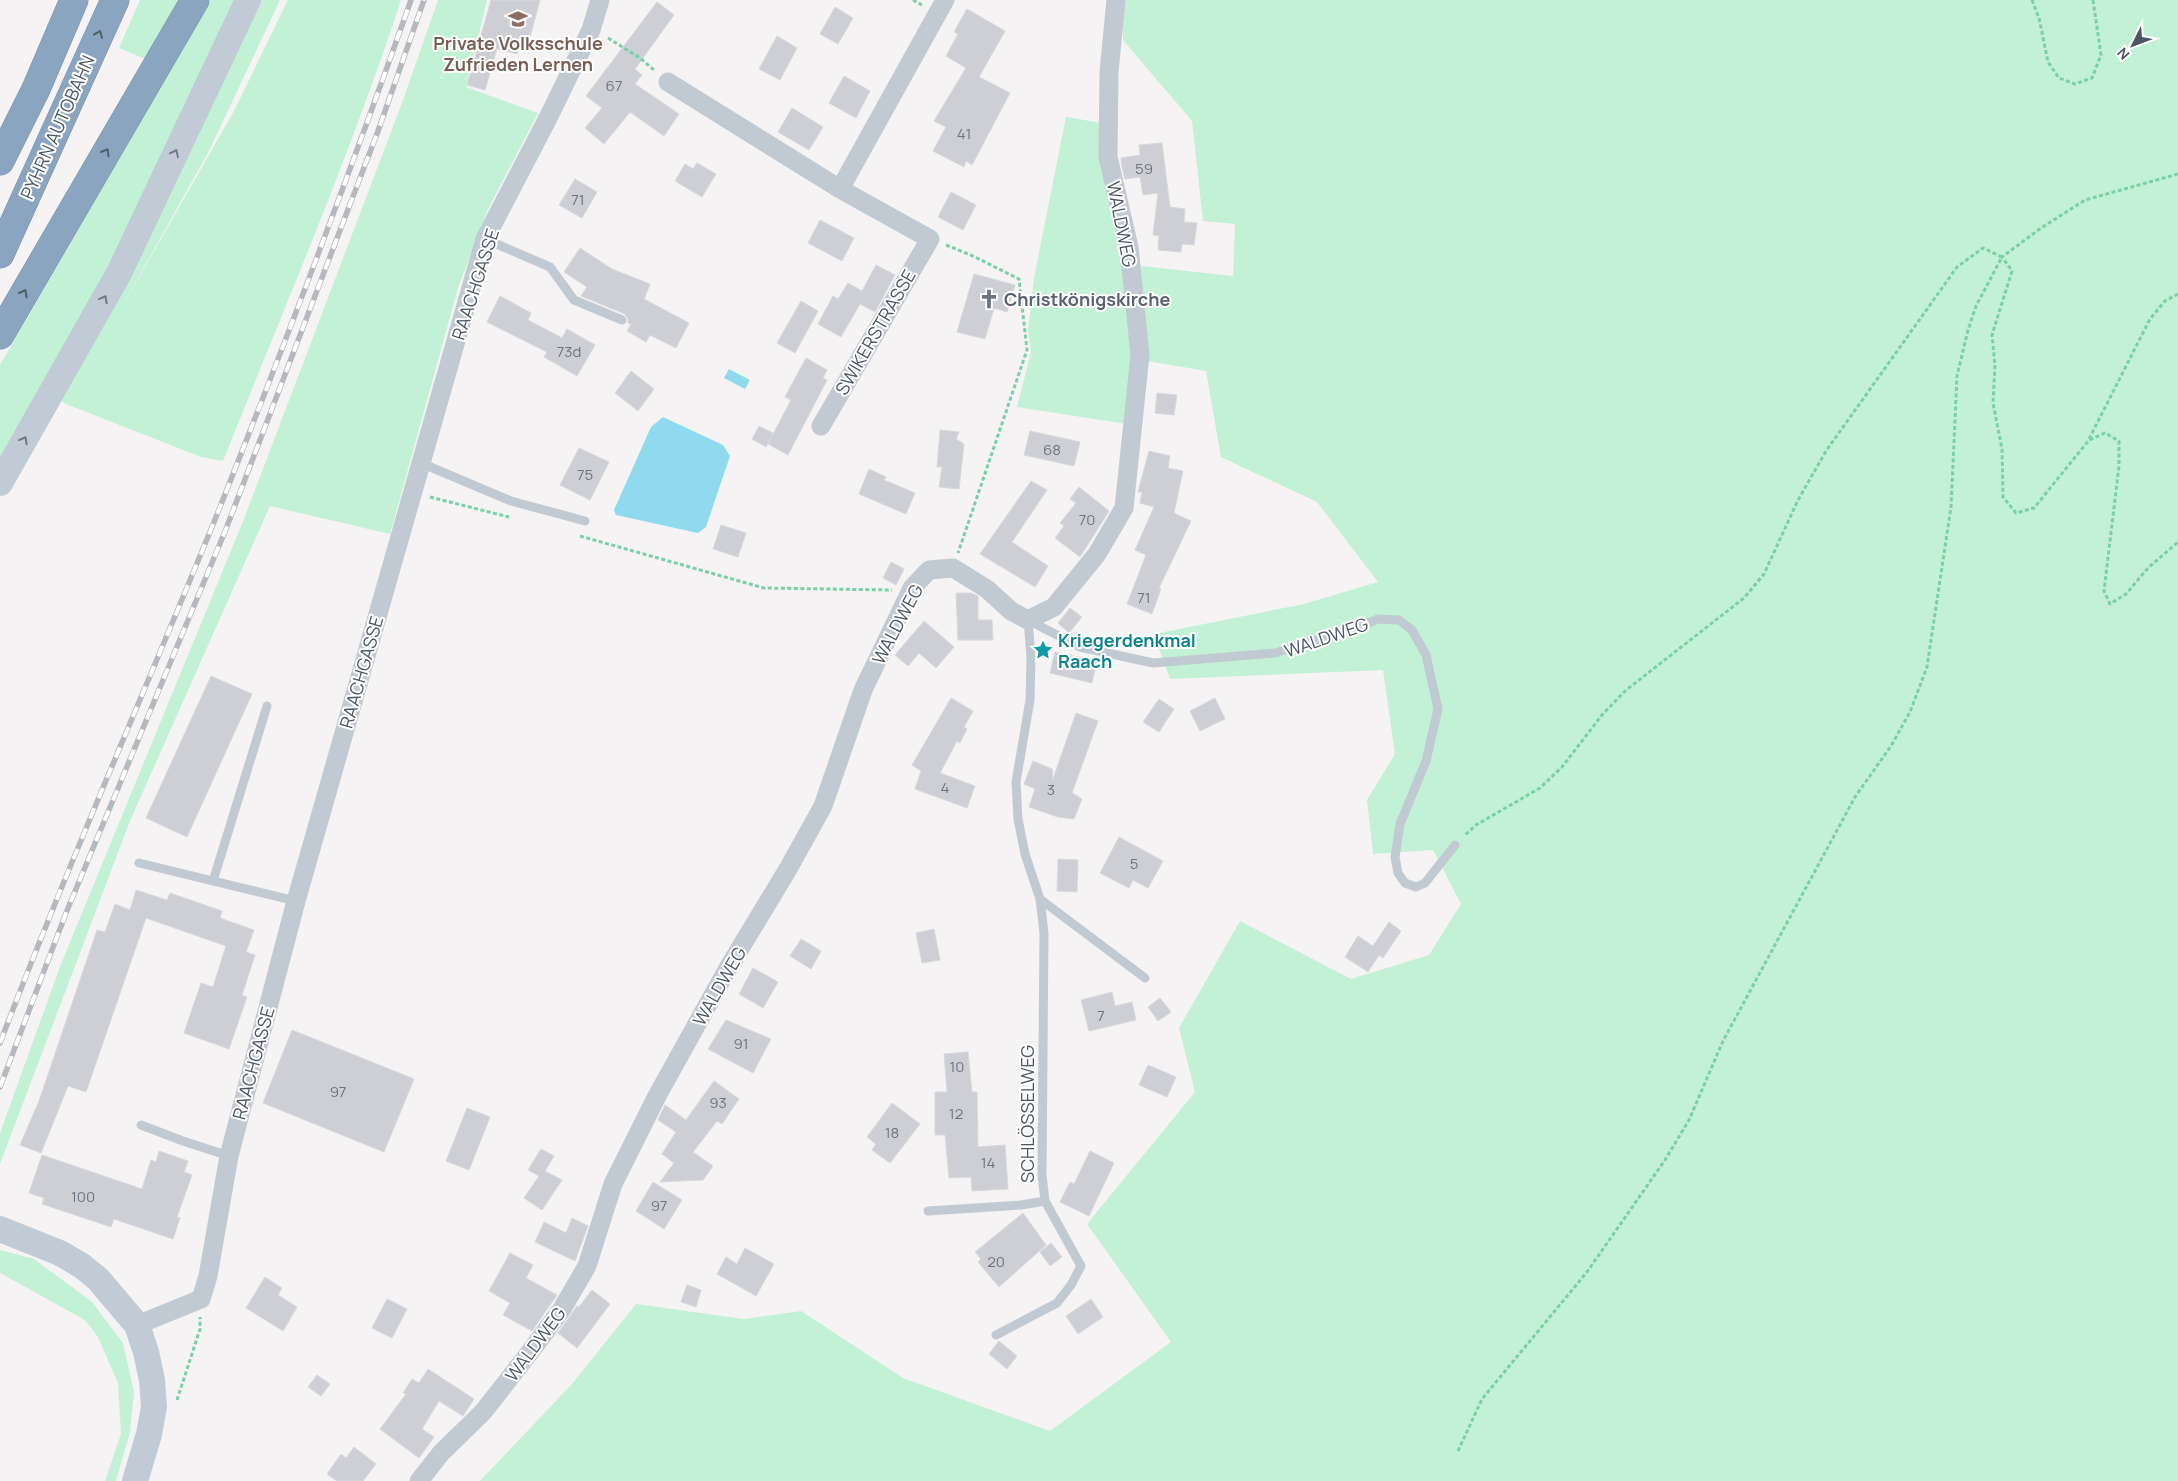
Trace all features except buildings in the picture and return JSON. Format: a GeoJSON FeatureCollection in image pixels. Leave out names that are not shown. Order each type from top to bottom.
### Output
{"type":"FeatureCollection","features":[{"type":"Feature","properties":{"kind":"highway"},"geometry":{"type":"LineString","coordinates":[[0,151],[22,81],[56,0]]}},
{"type":"Feature","properties":{"kind":"highway","name":"PYHRN AUTOBAHN"},"geometry":{"type":"LineString","coordinates":[[0,161],[36,89],[74,0]]}},
{"type":"Feature","properties":{"kind":"highway","name":"PYHRN AUTOBAHN"},"geometry":{"type":"LineString","coordinates":[[0,254],[114,0]]}},
{"type":"Feature","properties":{"kind":"highway"},"geometry":{"type":"LineString","coordinates":[[0,335],[195,0]]}},
{"type":"Feature","properties":{"kind":"main road"},"geometry":{"type":"LineString","coordinates":[[0,483],[119,272],[248,0]]}},
{"type":"Feature","properties":{"kind":"main road"},"geometry":{"type":"LineString","coordinates":[[0,1229],[60,1253],[82,1266],[131,1317],[150,1370],[154,1407],[149,1434],[135,1481]]}},
{"type":"Feature","properties":{"kind":"street","name":"RAACHGASSE"},"geometry":{"type":"LineString","coordinates":[[201,1300],[208,1276],[229,1156],[296,901],[485,239],[591,30],[600,0]]}},
{"type":"Feature","properties":{"kind":"street"},"geometry":{"type":"LineString","coordinates":[[840,189],[946,0]]}},
{"type":"Feature","properties":{"kind":"street","name":"WALDWEG"},"geometry":{"type":"LineString","coordinates":[[419,1481],[441,1454],[483,1412],[530,1352],[562,1309],[587,1266],[614,1184],[657,1096],[727,970],[788,869],[823,806],[863,690],[912,588],[929,570],[953,568],[987,589],[1011,611],[1028,620],[1054,607],[1097,554],[1124,508],[1140,355],[1129,246],[1108,157],[1110,72],[1116,0]]}},
{"type":"Feature","properties":{"kind":"street"},"geometry":{"type":"LineString","coordinates":[[668,82],[840,189],[930,238]]}},
{"type":"Feature","properties":{"kind":"street","name":"SWIKERSTRASSE"},"geometry":{"type":"LineString","coordinates":[[820,426],[930,238]]}},
{"type":"Feature","properties":{"kind":"street"},"geometry":{"type":"LineString","coordinates":[[131,1317],[201,1300]]}},
{"type":"Feature","properties":{"kind":"lane"},"geometry":{"type":"LineString","coordinates":[[485,239],[550,267],[574,300],[622,320]]}},
{"type":"Feature","properties":{"kind":"lane"},"geometry":{"type":"LineString","coordinates":[[421,463],[511,501],[585,521]]}},
{"type":"Feature","properties":{"kind":"lane","name":"WALDWEG"},"geometry":{"type":"LineString","coordinates":[[1028,620],[1080,647],[1153,663],[1276,654],[1378,619],[1398,620],[1412,630],[1426,655],[1438,709],[1426,761],[1400,824],[1395,857],[1398,874],[1405,883],[1416,886],[1425,883],[1455,845]]}},
{"type":"Feature","properties":{"kind":"lane","name":"SCHLÖSSELWEG"},"geometry":{"type":"LineString","coordinates":[[996,1335],[1057,1303],[1072,1285],[1081,1266],[1045,1201],[1042,1175],[1044,933],[1040,899],[1025,854],[1018,819],[1016,782],[1030,700],[1031,657],[1028,620]]}},
{"type":"Feature","properties":{"kind":"lane"},"geometry":{"type":"LineString","coordinates":[[213,881],[267,706]]}},
{"type":"Feature","properties":{"kind":"lane"},"geometry":{"type":"LineString","coordinates":[[139,862],[296,901]]}},
{"type":"Feature","properties":{"kind":"lane"},"geometry":{"type":"LineString","coordinates":[[1040,899],[1145,978]]}},
{"type":"Feature","properties":{"kind":"lane"},"geometry":{"type":"LineString","coordinates":[[141,1125],[229,1156]]}},
{"type":"Feature","properties":{"kind":"lane"},"geometry":{"type":"LineString","coordinates":[[928,1211],[1021,1205],[1045,1201]]}},
{"type":"Feature","properties":{"kind":"path"},"geometry":{"type":"LineString","coordinates":[[2032,0],[2039,18],[2048,62],[2059,78],[2075,84],[2092,78],[2101,55],[2092,0]]}},
{"type":"Feature","properties":{"kind":"path"},"geometry":{"type":"LineString","coordinates":[[591,30],[640,58],[668,82]]}},
{"type":"Feature","properties":{"kind":"path"},"geometry":{"type":"LineString","coordinates":[[1458,1452],[1482,1399],[1587,1272],[1675,1144],[1689,1120],[1723,1041],[1854,797],[1891,746],[1910,712],[1927,667],[1951,507],[1957,376],[1976,306],[2002,257],[2041,228],[2085,200],[2178,174]]}},
{"type":"Feature","properties":{"kind":"path"},"geometry":{"type":"LineString","coordinates":[[930,238],[973,256],[1019,279],[1027,350],[953,568]]}},
{"type":"Feature","properties":{"kind":"path"},"geometry":{"type":"LineString","coordinates":[[1455,845],[1476,825],[1540,788],[1562,767],[1602,715],[1625,691],[1744,598],[1764,574],[1798,500],[1826,451],[1957,268],[1983,248],[2002,257],[2012,271],[1992,335],[1995,365],[1993,403],[2002,449],[2003,497],[2016,513],[2034,508],[2089,440],[2150,320],[2165,301],[2178,294]]}},
{"type":"Feature","properties":{"kind":"path"},"geometry":{"type":"LineString","coordinates":[[2089,440],[2104,433],[2119,441],[2119,466],[2104,590],[2110,604],[2126,594],[2148,568],[2178,542]]}},
{"type":"Feature","properties":{"kind":"path"},"geometry":{"type":"LineString","coordinates":[[412,496],[440,498],[516,518]]}},
{"type":"Feature","properties":{"kind":"path"},"geometry":{"type":"LineString","coordinates":[[572,534],[764,588],[886,591],[912,588]]}},
{"type":"Feature","properties":{"kind":"path"},"geometry":{"type":"LineString","coordinates":[[176,1404],[200,1329],[201,1300]]}},
{"type":"Feature","properties":{"kind":"green space"},"geometry":{"type":"Polygon","coordinates":[[[140,0],[178,0],[145,59],[119,48],[140,0]]]}},
{"type":"Feature","properties":{"kind":"green space"},"geometry":{"type":"Polygon","coordinates":[[[211,0],[237,0],[131,224],[0,467],[0,365],[211,0]]]}},
{"type":"Feature","properties":{"kind":"green space"},"geometry":{"type":"Polygon","coordinates":[[[255,0],[280,0],[209,151],[118,314],[233,113],[288,0],[401,0],[338,174],[223,461],[201,457],[66,404],[58,398],[255,0]]]}},
{"type":"Feature","properties":{"kind":"green space"},"geometry":{"type":"Polygon","coordinates":[[[438,0],[487,0],[466,87],[538,113],[487,211],[458,288],[390,534],[270,506],[130,821],[0,1164],[0,1133],[61,964],[242,524],[402,103],[438,0]]]}},
{"type":"Feature","properties":{"kind":"green space"},"geometry":{"type":"Polygon","coordinates":[[[1122,0],[2178,0],[2178,1481],[480,1481],[572,1384],[636,1304],[744,1319],[801,1311],[903,1378],[1050,1431],[1171,1342],[1087,1224],[1195,1092],[1179,1028],[1240,921],[1351,979],[1429,955],[1461,904],[1433,850],[1373,854],[1367,800],[1395,754],[1383,670],[1170,679],[1154,634],[1304,604],[1378,582],[1317,502],[1221,457],[1206,371],[1136,359],[1127,424],[1017,407],[1031,352],[1028,330],[1034,278],[1066,117],[1114,125],[1115,163],[1141,266],[1233,276],[1235,224],[1203,221],[1192,121],[1123,40],[1122,0]]]}},
{"type":"Feature","properties":{"kind":"green space"},"geometry":{"type":"Polygon","coordinates":[[[0,1250],[34,1259],[92,1302],[123,1343],[134,1392],[130,1432],[116,1481],[105,1481],[121,1434],[118,1383],[98,1337],[85,1320],[0,1273],[0,1250]]]}},
{"type":"Feature","properties":{"kind":"water"},"geometry":{"type":"Polygon","coordinates":[[[729,369],[750,380],[745,389],[724,378],[729,369]]]}},
{"type":"Feature","properties":{"kind":"water"},"geometry":{"type":"Polygon","coordinates":[[[663,417],[723,445],[730,456],[706,527],[698,533],[616,515],[614,510],[651,427],[663,417]]]}},
{"type":"Feature","properties":{"kind":"railway"},"geometry":{"type":"LineString","coordinates":[[0,1043],[52,912],[240,457],[340,197],[411,0]]}},
{"type":"Feature","properties":{"kind":"railway"},"geometry":{"type":"LineString","coordinates":[[0,1087],[66,913],[226,529],[378,131],[424,0]]}},
{"type":"Feature","properties":{"kind":"place","name":"Private Volksschule Zufrieden Lernen"},"geometry":{"type":"Point","coordinates":[518,19]}},
{"type":"Feature","properties":{"kind":"place","name":"Christkönigskirche"},"geometry":{"type":"Point","coordinates":[989,299]}},
{"type":"Feature","properties":{"kind":"place","name":"Kriegerdenkmal Raach"},"geometry":{"type":"Point","coordinates":[1043,650]}}]}
